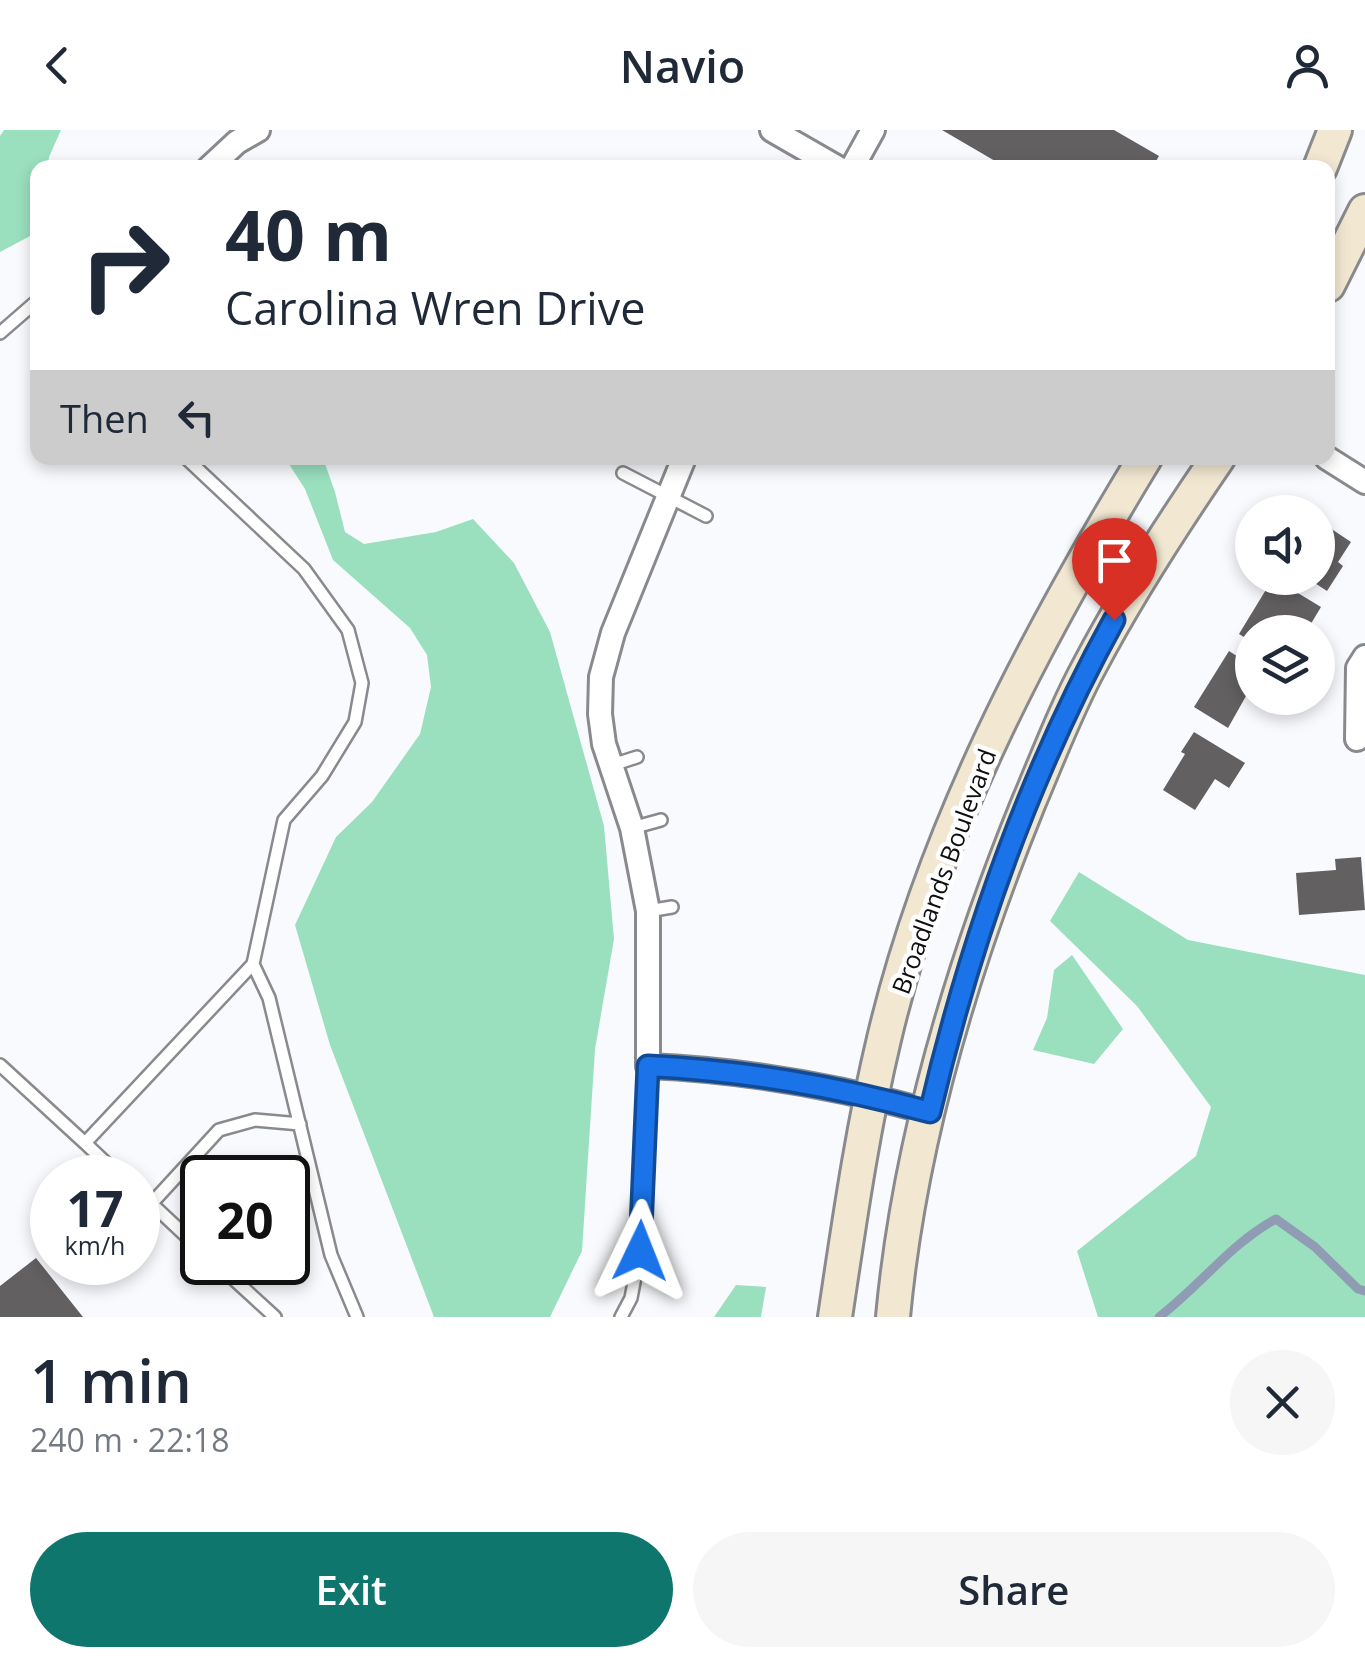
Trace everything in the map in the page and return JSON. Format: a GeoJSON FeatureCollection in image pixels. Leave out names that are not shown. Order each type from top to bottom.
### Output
{"type":"FeatureCollection","features":[{"type":"Feature","properties":{"kind":"main road"},"geometry":{"type":"LineString","coordinates":[[1323,160],[1336,130]]}},
{"type":"Feature","properties":{"kind":"main road"},"geometry":{"type":"LineString","coordinates":[[1335,271],[1365,211]]}},
{"type":"Feature","properties":{"kind":"main road","name":"Broadlands Boulevard"},"geometry":{"type":"LineString","coordinates":[[836,1317],[872,1096],[884,1037],[909,952],[960,812],[1026,665],[1076,571],[1141,465]]}},
{"type":"Feature","properties":{"kind":"main road"},"geometry":{"type":"LineString","coordinates":[[893,1317],[912,1186],[978,933],[1052,746],[1088,669],[1128,596],[1213,465]]}},
{"type":"Feature","properties":{"kind":"street"},"geometry":{"type":"LineString","coordinates":[[217,160],[236,142],[258,130]]}},
{"type":"Feature","properties":{"kind":"street"},"geometry":{"type":"LineString","coordinates":[[772,130],[824,160]]}},
{"type":"Feature","properties":{"kind":"street"},"geometry":{"type":"LineString","coordinates":[[856,160],[873,130]]}},
{"type":"Feature","properties":{"kind":"street"},"geometry":{"type":"LineString","coordinates":[[1335,463],[1365,482]]}},
{"type":"Feature","properties":{"kind":"street"},"geometry":{"type":"LineString","coordinates":[[681,465],[613,633],[601,677],[600,714],[609,766],[632,828],[648,912],[648,1066],[774,1076],[930,1112]]}},
{"type":"Feature","properties":{"kind":"street"},"geometry":{"type":"LineString","coordinates":[[1357,739],[1358,668],[1365,657]]}},
{"type":"Feature","properties":{"kind":"lane"},"geometry":{"type":"LineString","coordinates":[[0,333],[30,310]]}},
{"type":"Feature","properties":{"kind":"lane"},"geometry":{"type":"LineString","coordinates":[[85,1143],[254,964],[284,820],[322,776],[355,722],[362,683],[348,630],[304,569],[193,465]]}},
{"type":"Feature","properties":{"kind":"lane"},"geometry":{"type":"LineString","coordinates":[[622,473],[706,516]]}},
{"type":"Feature","properties":{"kind":"lane"},"geometry":{"type":"LineString","coordinates":[[609,766],[637,757]]}},
{"type":"Feature","properties":{"kind":"lane"},"geometry":{"type":"LineString","coordinates":[[632,828],[661,820]]}},
{"type":"Feature","properties":{"kind":"lane"},"geometry":{"type":"LineString","coordinates":[[648,912],[672,908]]}},
{"type":"Feature","properties":{"kind":"lane"},"geometry":{"type":"LineString","coordinates":[[254,964],[269,998],[331,1255],[356,1317]]}},
{"type":"Feature","properties":{"kind":"lane"},"geometry":{"type":"LineString","coordinates":[[0,1066],[98,1155]]}},
{"type":"Feature","properties":{"kind":"lane"},"geometry":{"type":"LineString","coordinates":[[621,1317],[631,1298],[640,1251],[648,1066]]}},
{"type":"Feature","properties":{"kind":"lane"},"geometry":{"type":"LineString","coordinates":[[160,1195],[218,1130],[255,1120],[300,1124]]}},
{"type":"Feature","properties":{"kind":"lane"},"geometry":{"type":"LineString","coordinates":[[160,1212],[180,1230]]}},
{"type":"Feature","properties":{"kind":"lane"},"geometry":{"type":"LineString","coordinates":[[240,1285],[275,1317]]}},
{"type":"Feature","properties":{"kind":"green space"},"geometry":{"type":"Polygon","coordinates":[[[4,130],[61,130],[49,160],[30,160],[30,236],[0,252],[0,136],[4,130]]]}},
{"type":"Feature","properties":{"kind":"green space"},"geometry":{"type":"Polygon","coordinates":[[[290,465],[325,465],[345,532],[364,544],[436,532],[473,519],[514,563],[550,632],[604,826],[614,939],[595,1049],[582,1251],[550,1317],[434,1317],[330,1045],[295,925],[336,837],[372,802],[420,734],[431,687],[427,655],[410,628],[333,560],[305,489],[290,465]]]}},
{"type":"Feature","properties":{"kind":"green space"},"geometry":{"type":"Polygon","coordinates":[[[1079,872],[1188,940],[1365,975],[1365,1317],[1098,1317],[1077,1251],[1196,1156],[1211,1107],[1137,1006],[1050,921],[1079,872]]]}},
{"type":"Feature","properties":{"kind":"green space"},"geometry":{"type":"Polygon","coordinates":[[[1072,955],[1123,1029],[1094,1064],[1033,1050],[1047,1018],[1054,970],[1072,955]]]}},
{"type":"Feature","properties":{"kind":"green space"},"geometry":{"type":"Polygon","coordinates":[[[736,1285],[766,1287],[761,1317],[714,1317],[736,1285]]]}},
{"type":"Feature","properties":{"kind":"building"},"geometry":{"type":"Polygon","coordinates":[[[942,130],[1114,130],[1159,156],[1157,160],[993,160],[942,130]]]}},
{"type":"Feature","properties":{"kind":"building"},"geometry":{"type":"Polygon","coordinates":[[[1335,531],[1351,542],[1338,562],[1343,566],[1335,578],[1335,531]]]}},
{"type":"Feature","properties":{"kind":"building"},"geometry":{"type":"Polygon","coordinates":[[[1263,595],[1301,595],[1321,607],[1316,615],[1251,615],[1263,595]]]}},
{"type":"Feature","properties":{"kind":"building"},"geometry":{"type":"Polygon","coordinates":[[[1229,651],[1235,655],[1235,715],[1228,728],[1194,707],[1229,651]]]}},
{"type":"Feature","properties":{"kind":"building"},"geometry":{"type":"Polygon","coordinates":[[[1194,732],[1245,763],[1229,788],[1215,779],[1195,810],[1163,790],[1194,732]]]}},
{"type":"Feature","properties":{"kind":"building"},"geometry":{"type":"Polygon","coordinates":[[[1361,857],[1365,910],[1299,915],[1296,873],[1336,870],[1335,859],[1361,857]]]}},
{"type":"Feature","properties":{"kind":"building"},"geometry":{"type":"Polygon","coordinates":[[[30,1263],[30,1285],[58,1285],[83,1317],[0,1317],[0,1286],[30,1263]]]}},
{"type":"Feature","properties":{"kind":"waterway"},"geometry":{"type":"LineString","coordinates":[[1159,1317],[1244,1240],[1276,1219],[1365,1291]]}},
{"type":"Feature","properties":{"kind":"route"},"geometry":{"type":"LineString","coordinates":[[640,1251],[648,1066],[774,1076],[832,1086],[930,1112],[978,933],[1052,746],[1114,620]]}}]}
